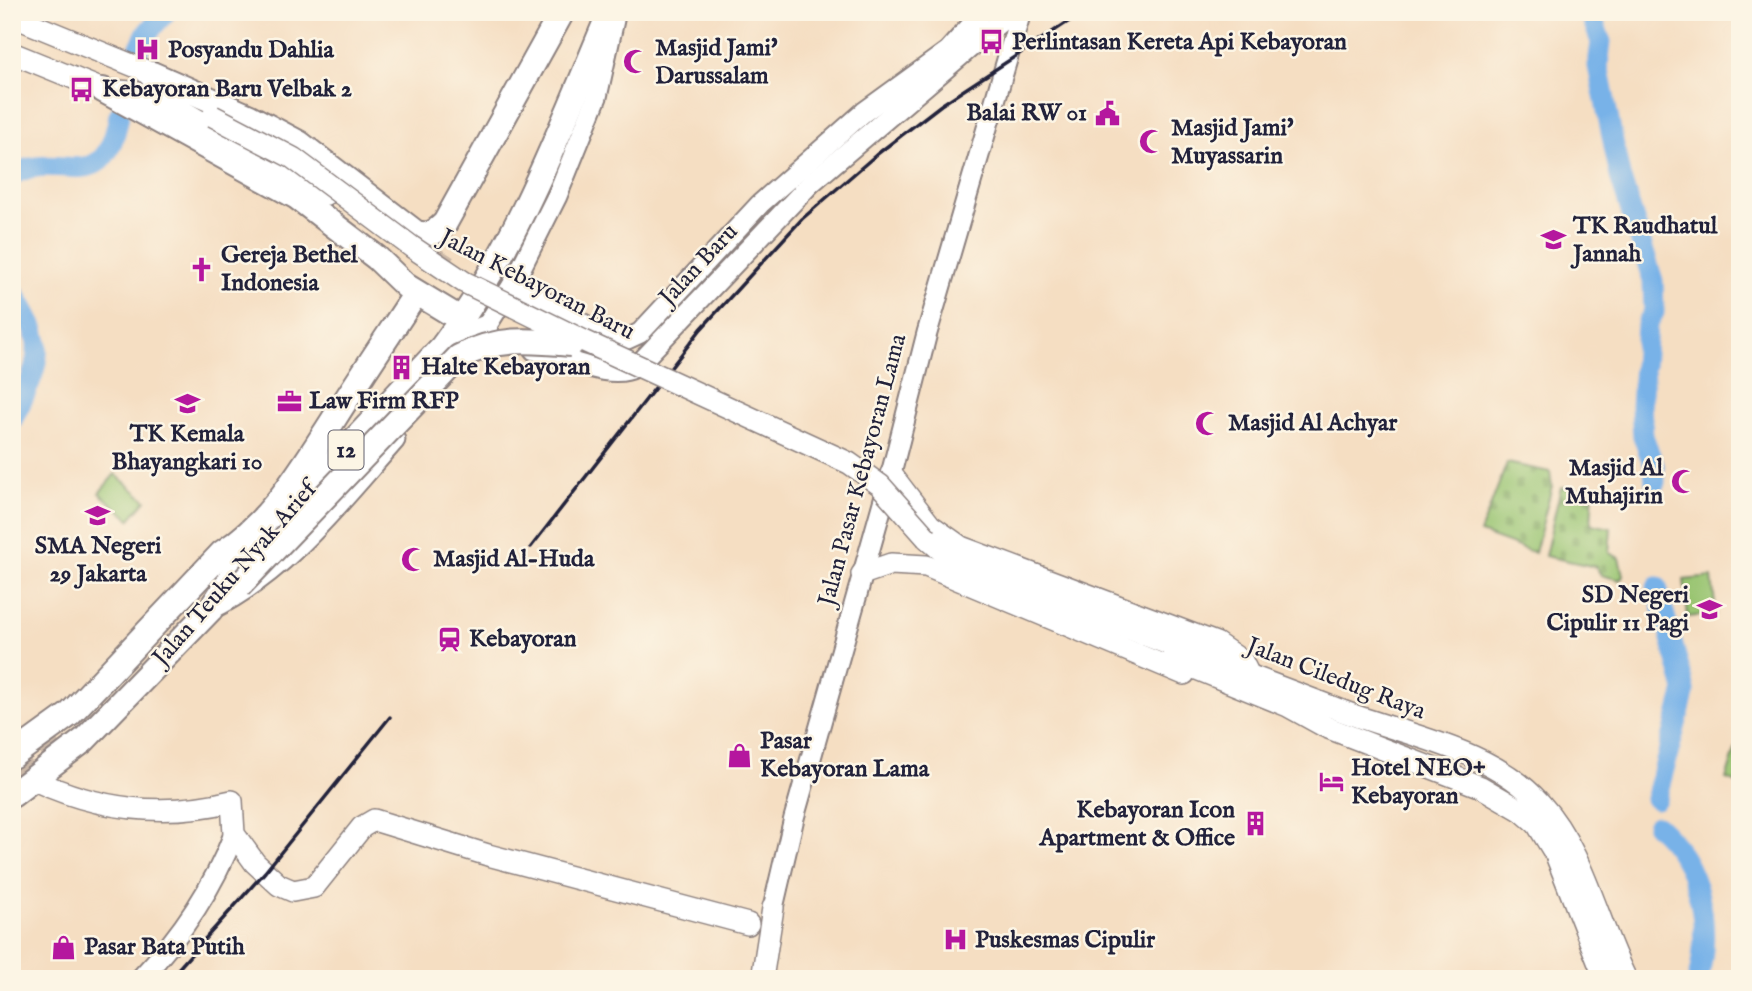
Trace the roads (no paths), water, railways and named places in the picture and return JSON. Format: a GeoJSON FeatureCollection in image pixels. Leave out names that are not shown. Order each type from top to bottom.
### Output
{"type":"FeatureCollection","features":[{"type":"Feature","properties":{"kind":"highway"},"geometry":{"type":"LineString","coordinates":[[152,74],[250,117],[299,144],[424,235],[439,230],[445,223],[562,12]]}},
{"type":"Feature","properties":{"kind":"highway"},"geometry":{"type":"LineString","coordinates":[[452,238],[579,12]]}},
{"type":"Feature","properties":{"kind":"highway"},"geometry":{"type":"LineString","coordinates":[[103,90],[297,197],[377,258],[408,293],[473,324],[491,269],[530,195],[612,12]]}},
{"type":"Feature","properties":{"kind":"highway"},"geometry":{"type":"LineString","coordinates":[[377,258],[396,256],[405,248],[408,236],[404,223]]}},
{"type":"Feature","properties":{"kind":"highway","name":"Jalan Teuku Nyak Arief"},"geometry":{"type":"LineString","coordinates":[[245,547],[274,506],[283,475],[408,293]]}},
{"type":"Feature","properties":{"kind":"highway","name":"Jalan Teuku Nyak Arief"},"geometry":{"type":"LineString","coordinates":[[15,754],[70,714],[222,553],[245,547],[443,346],[473,324]]}},
{"type":"Feature","properties":{"kind":"highway"},"geometry":{"type":"LineString","coordinates":[[214,600],[459,357],[487,344],[511,339],[575,353]]}},
{"type":"Feature","properties":{"kind":"highway","name":"12"},"geometry":{"type":"LineString","coordinates":[[60,744],[214,600],[245,547]]}},
{"type":"Feature","properties":{"kind":"highway","name":"Jalan Teuku Nyak Arief"},"geometry":{"type":"LineString","coordinates":[[19,792],[84,740],[214,600]]}},
{"type":"Feature","properties":{"kind":"highway"},"geometry":{"type":"LineString","coordinates":[[15,754],[19,763],[19,792]]}},
{"type":"Feature","properties":{"kind":"main road"},"geometry":{"type":"LineString","coordinates":[[472,362],[477,343],[473,324],[513,284],[557,196],[591,116],[603,79],[612,12]]}},
{"type":"Feature","properties":{"kind":"main road","name":"Jalan Baru"},"geometry":{"type":"LineString","coordinates":[[513,284],[596,331],[627,339],[640,333],[760,204],[864,112],[948,51],[983,12]]}},
{"type":"Feature","properties":{"kind":"main road","name":"Jalan Baru"},"geometry":{"type":"LineString","coordinates":[[214,600],[241,595],[309,537],[435,394],[472,362],[514,349],[559,355],[575,353],[608,373],[626,373],[636,368],[811,183],[1015,13]]}},
{"type":"Feature","properties":{"kind":"main road","name":"Jalan Pasar Kebayoran Lama"},"geometry":{"type":"LineString","coordinates":[[773,908],[794,818],[891,474],[927,333],[1013,48],[1015,13]]}},
{"type":"Feature","properties":{"kind":"main road","name":"Jalan Kebayoran Baru"},"geometry":{"type":"LineString","coordinates":[[12,16],[152,74],[162,87],[208,120],[309,182],[438,279],[477,301],[575,353],[848,474],[887,506],[924,542]]}},
{"type":"Feature","properties":{"kind":"main road","name":"Jalan Kebayoran Baru"},"geometry":{"type":"LineString","coordinates":[[12,53],[103,90],[132,92],[172,105],[293,158],[420,254],[464,282],[584,341],[849,463],[880,485],[924,542]]}},
{"type":"Feature","properties":{"kind":"main road"},"geometry":{"type":"LineString","coordinates":[[575,353],[583,339],[596,331]]}},
{"type":"Feature","properties":{"kind":"main road"},"geometry":{"type":"LineString","coordinates":[[891,474],[930,525],[961,547],[1216,643],[1242,661],[1247,673]]}},
{"type":"Feature","properties":{"kind":"main road","name":"Jalan Ciledug Raya"},"geometry":{"type":"LineString","coordinates":[[924,542],[956,560],[1144,640],[1217,678],[1288,706],[1326,727],[1480,787],[1513,804],[1537,824],[1556,855],[1605,979]]}},
{"type":"Feature","properties":{"kind":"main road"},"geometry":{"type":"LineString","coordinates":[[862,574],[891,564],[926,566],[1192,677],[1217,678]]}},
{"type":"Feature","properties":{"kind":"main road","name":"Jalan Ciledug Raya"},"geometry":{"type":"LineString","coordinates":[[1144,640],[1247,673],[1367,720],[1477,758],[1526,788],[1542,804],[1566,841],[1626,979]]}},
{"type":"Feature","properties":{"kind":"main road"},"geometry":{"type":"LineString","coordinates":[[1360,740],[1367,720]]}},
{"type":"Feature","properties":{"kind":"main road"},"geometry":{"type":"LineString","coordinates":[[19,792],[126,809],[232,801],[234,834],[219,874],[181,931],[141,979]]}},
{"type":"Feature","properties":{"kind":"main road"},"geometry":{"type":"LineString","coordinates":[[234,834],[244,851],[270,878],[293,891],[314,887],[362,827],[374,820],[488,855],[748,925],[757,940],[749,979]]}},
{"type":"Feature","properties":{"kind":"main road"},"geometry":{"type":"LineString","coordinates":[[748,925],[773,908]]}},
{"type":"Feature","properties":{"kind":"main road"},"geometry":{"type":"LineString","coordinates":[[762,979],[773,908]]}},
{"type":"Feature","properties":{"kind":"waterway"},"geometry":{"type":"LineString","coordinates":[[139,49],[146,34],[166,12]]}},
{"type":"Feature","properties":{"kind":"waterway"},"geometry":{"type":"LineString","coordinates":[[1590,12],[1601,42],[1598,66],[1620,176],[1653,281],[1654,312],[1647,325],[1641,407],[1643,436],[1654,466],[1655,482]]}},
{"type":"Feature","properties":{"kind":"waterway"},"geometry":{"type":"LineString","coordinates":[[12,175],[30,168],[79,168],[92,165],[103,158],[112,142],[119,115]]}},
{"type":"Feature","properties":{"kind":"waterway"},"geometry":{"type":"LineString","coordinates":[[12,289],[31,323],[37,345],[35,367],[12,420]]}},
{"type":"Feature","properties":{"kind":"waterway"},"geometry":{"type":"LineString","coordinates":[[1656,799],[1685,690],[1657,587]]}},
{"type":"Feature","properties":{"kind":"waterway"},"geometry":{"type":"LineString","coordinates":[[1657,826],[1684,858],[1699,896],[1704,937],[1698,979]]}},
{"type":"Feature","properties":{"kind":"tunnel"},"geometry":{"type":"LineString","coordinates":[[411,301],[452,238]]}},
{"type":"Feature","properties":{"kind":"tunnel"},"geometry":{"type":"LineString","coordinates":[[12,775],[60,744]]}},
{"type":"Feature","properties":{"kind":"railway"},"geometry":{"type":"LineString","coordinates":[[531,547],[701,329],[802,219],[876,155],[941,105],[1083,12]]}},
{"type":"Feature","properties":{"kind":"railway"},"geometry":{"type":"LineString","coordinates":[[169,979],[265,872],[390,717]]}},
{"type":"Feature","properties":{"kind":"place","name":"Perlintasan Kereta Api Kebayoran"},"geometry":{"type":"Point","coordinates":[992,42]}},
{"type":"Feature","properties":{"kind":"place","name":"Posyandu Dahlia"},"geometry":{"type":"Point","coordinates":[148,50]}},
{"type":"Feature","properties":{"kind":"place","name":"Masjid Jami' Darussalam"},"geometry":{"type":"Point","coordinates":[635,62]}},
{"type":"Feature","properties":{"kind":"place","name":"Kebayoran Baru Velbak 2"},"geometry":{"type":"Point","coordinates":[82,89]}},
{"type":"Feature","properties":{"kind":"place","name":"Balai RW 01"},"geometry":{"type":"Point","coordinates":[1107,113]}},
{"type":"Feature","properties":{"kind":"place","name":"Masjid Jami' Muyassarin"},"geometry":{"type":"Point","coordinates":[1151,142]}},
{"type":"Feature","properties":{"kind":"place","name":"TK Raudhatul Jannah"},"geometry":{"type":"Point","coordinates":[1553,240]}},
{"type":"Feature","properties":{"kind":"place","name":"Gereja Bethel Indonesia"},"geometry":{"type":"Point","coordinates":[201,269]}},
{"type":"Feature","properties":{"kind":"place","name":"Halte Kebayoran"},"geometry":{"type":"Point","coordinates":[401,367]}},
{"type":"Feature","properties":{"kind":"place","name":"Law Firm RFP"},"geometry":{"type":"Point","coordinates":[289,401]}},
{"type":"Feature","properties":{"kind":"place","name":"TK Kemala Bhayangkari 10"},"geometry":{"type":"Point","coordinates":[187,403]}},
{"type":"Feature","properties":{"kind":"place","name":"Masjid Al Achyar"},"geometry":{"type":"Point","coordinates":[1208,423]}},
{"type":"Feature","properties":{"kind":"place","name":"Masjid Al Muhajirin"},"geometry":{"type":"Point","coordinates":[1683,482]}},
{"type":"Feature","properties":{"kind":"place","name":"SMA Negeri 29 Jakarta"},"geometry":{"type":"Point","coordinates":[98,515]}},
{"type":"Feature","properties":{"kind":"place","name":"Masjid Al-Huda"},"geometry":{"type":"Point","coordinates":[413,559]}},
{"type":"Feature","properties":{"kind":"place","name":"SD Negeri Cipulir 11 Pagi"},"geometry":{"type":"Point","coordinates":[1709,609]}},
{"type":"Feature","properties":{"kind":"place","name":"Kebayoran"},"geometry":{"type":"Point","coordinates":[449,639]}},
{"type":"Feature","properties":{"kind":"place","name":"Pasar Kebayoran Lama"},"geometry":{"type":"Point","coordinates":[740,755]}},
{"type":"Feature","properties":{"kind":"place","name":"Hotel NEO+ Kebayoran"},"geometry":{"type":"Point","coordinates":[1331,782]}},
{"type":"Feature","properties":{"kind":"place","name":"Kebayoran Icon Apartment & Office"},"geometry":{"type":"Point","coordinates":[1255,824]}},
{"type":"Feature","properties":{"kind":"place","name":"Puskesmas Cipulir"},"geometry":{"type":"Point","coordinates":[955,940]}},
{"type":"Feature","properties":{"kind":"place","name":"Pasar Bata Putih"},"geometry":{"type":"Point","coordinates":[64,947]}}]}
